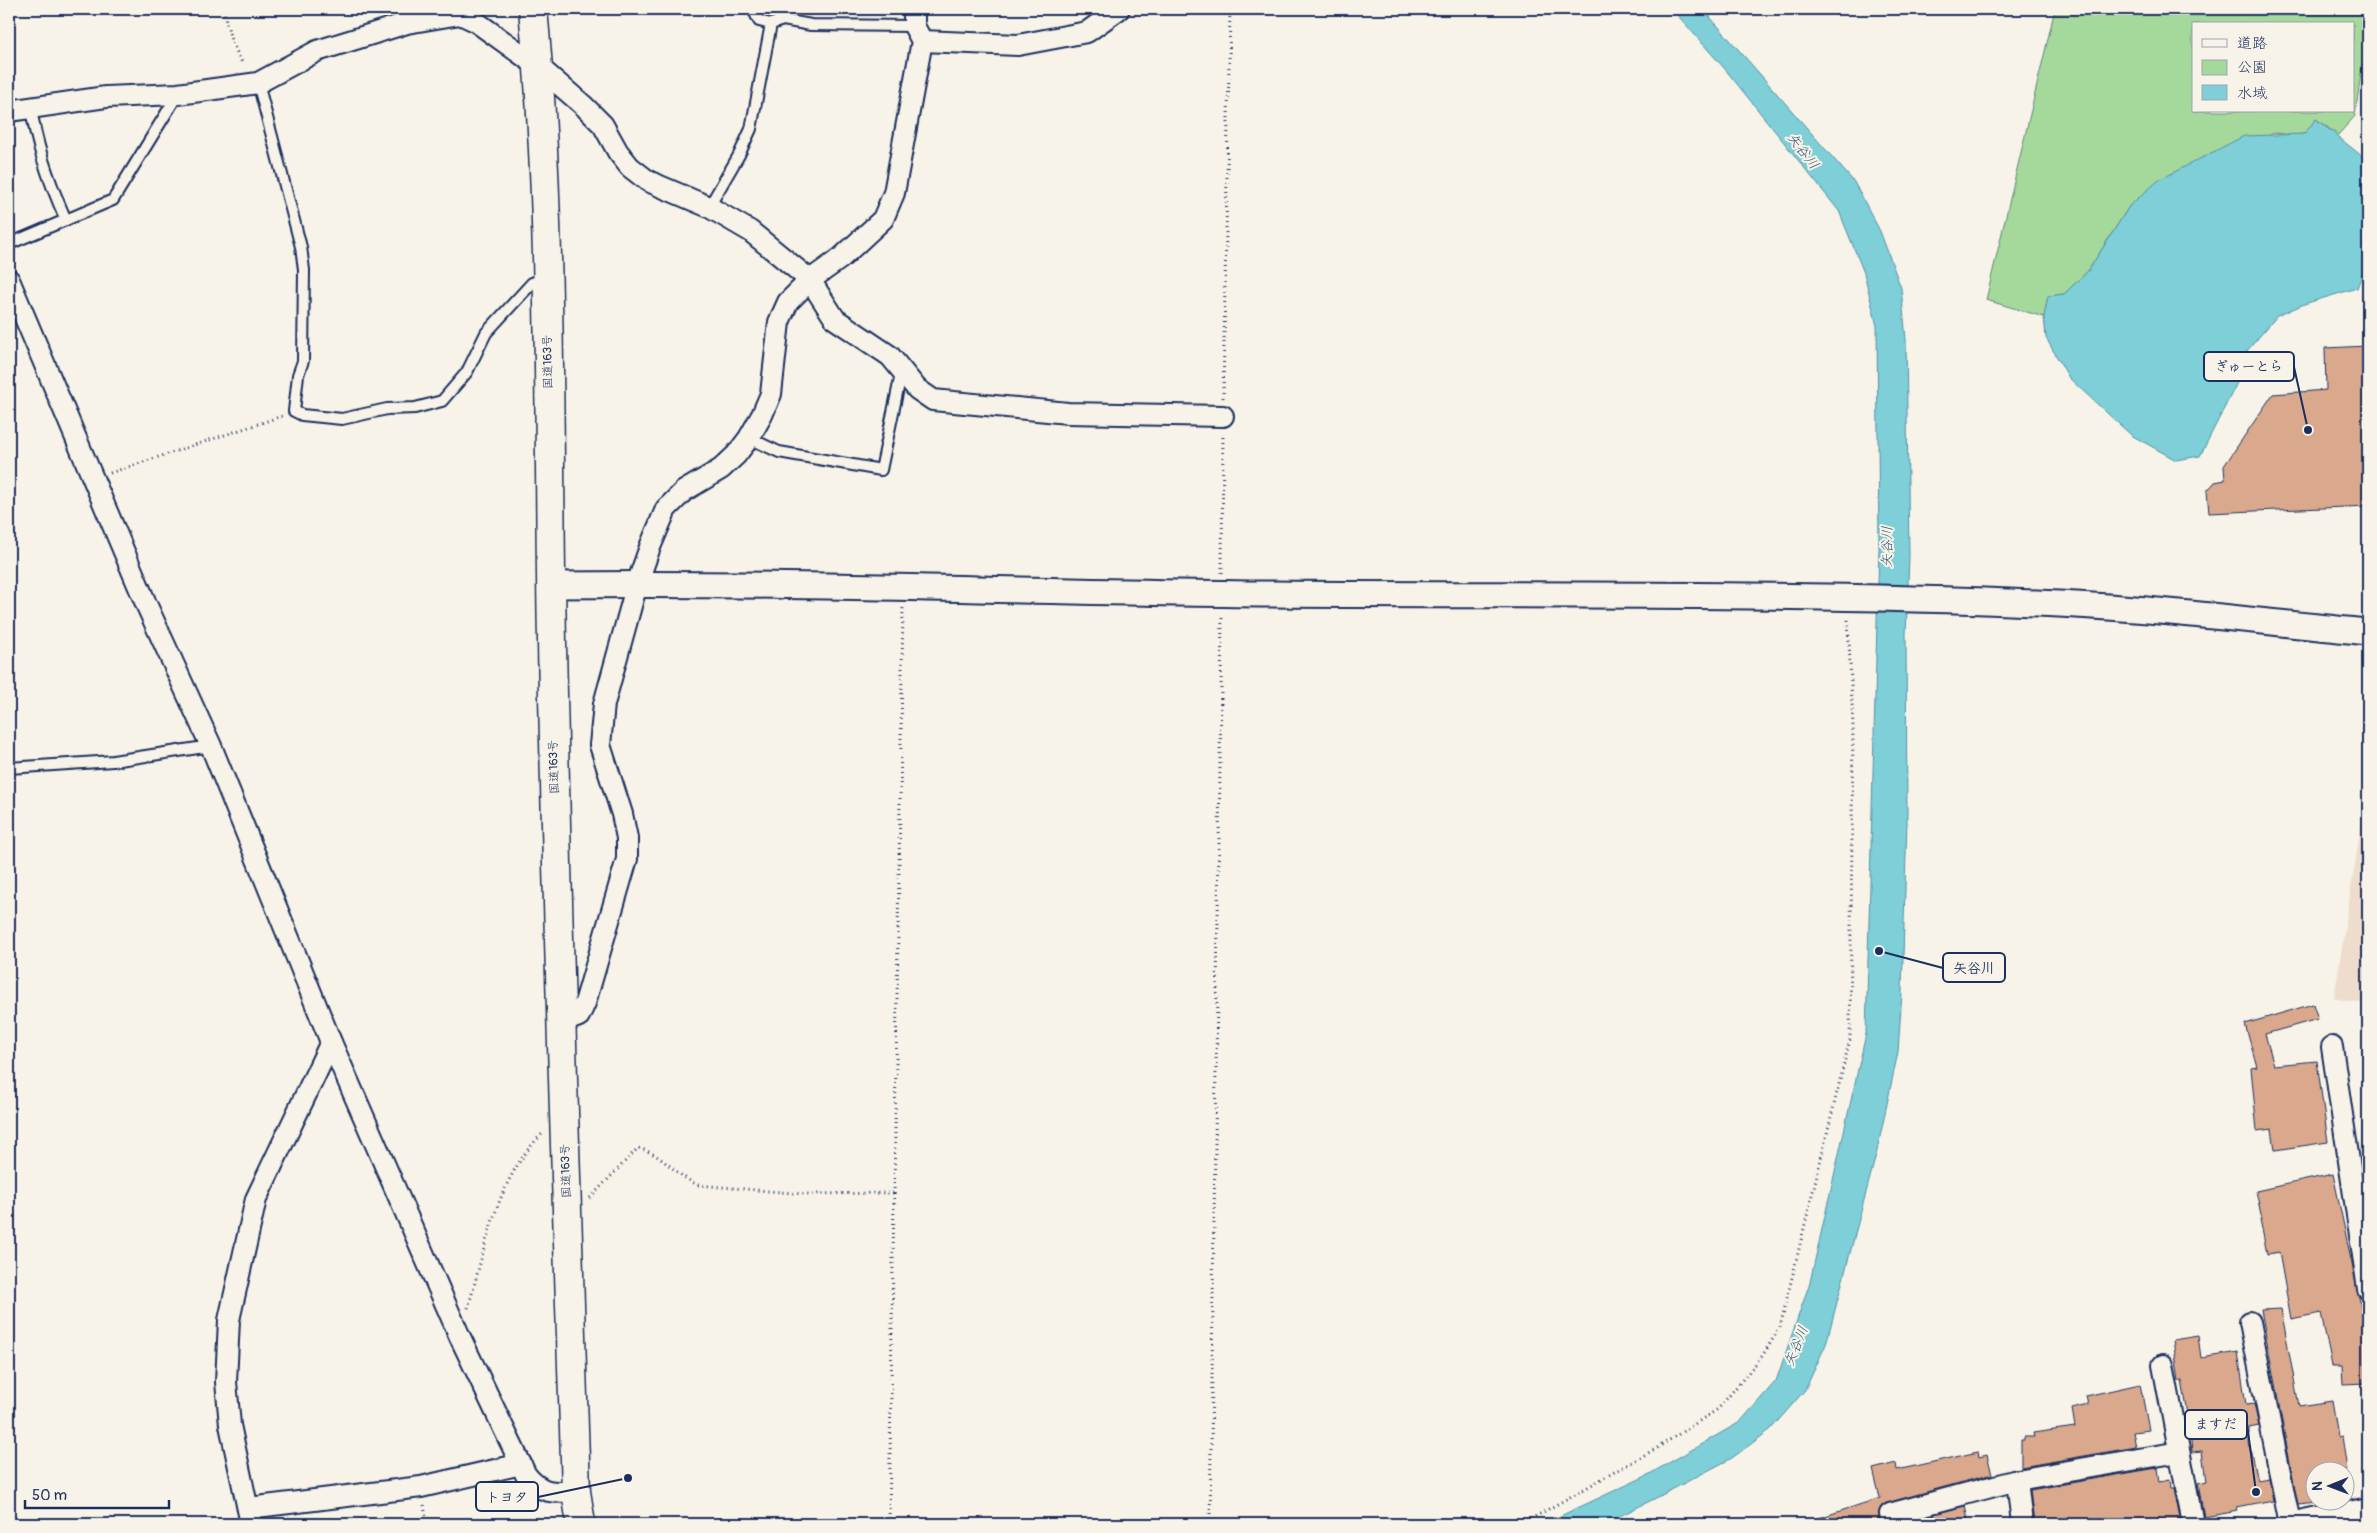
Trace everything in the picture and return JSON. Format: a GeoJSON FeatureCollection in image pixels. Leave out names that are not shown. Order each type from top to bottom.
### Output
{"type":"FeatureCollection","features":[{"type":"Feature","properties":{"kind":"highway","name":"国道163号"},"geometry":{"type":"LineString","coordinates":[[533,9],[539,67],[548,278],[551,585],[561,1022],[576,1490],[581,1524]]}},
{"type":"Feature","properties":{"kind":"street"},"geometry":{"type":"LineString","coordinates":[[561,1022],[579,1016],[585,1003],[626,859],[627,838],[622,814],[600,745],[604,704],[637,584],[666,509],[684,491],[721,468],[749,438],[762,415],[770,394],[779,322],[788,302],[810,280],[841,258],[883,219],[894,193],[916,25],[1018,45],[1087,32],[1119,9]]}},
{"type":"Feature","properties":{"kind":"street"},"geometry":{"type":"LineString","coordinates":[[9,112],[31,107],[106,97],[178,94],[258,83],[318,51],[407,23],[459,11],[476,21],[539,67],[603,125],[618,152],[630,167],[648,181],[709,207],[750,232],[810,280],[835,319],[890,356],[902,368],[917,389],[933,400],[1068,413],[1223,416]]}},
{"type":"Feature","properties":{"kind":"street"},"geometry":{"type":"LineString","coordinates":[[9,280],[92,479],[211,746],[331,1042],[460,1338],[521,1464],[534,1486],[547,1492],[576,1490]]}},
{"type":"Feature","properties":{"kind":"street"},"geometry":{"type":"LineString","coordinates":[[551,585],[903,586],[1222,594],[1852,598],[2061,604],[2172,612],[2368,632]]}},
{"type":"Feature","properties":{"kind":"street"},"geometry":{"type":"LineString","coordinates":[[331,1042],[256,1199],[229,1320],[226,1382],[230,1425],[250,1516],[421,1487],[521,1464]]}},
{"type":"Feature","properties":{"kind":"street"},"geometry":{"type":"LineString","coordinates":[[2332,1047],[2368,1289]]}},
{"type":"Feature","properties":{"kind":"street"},"geometry":{"type":"LineString","coordinates":[[2250,1322],[2290,1524],[2368,1508]]}},
{"type":"Feature","properties":{"kind":"street"},"geometry":{"type":"LineString","coordinates":[[2163,1364],[2193,1524]]}},
{"type":"Feature","properties":{"kind":"street"},"geometry":{"type":"LineString","coordinates":[[1893,1524],[1890,1514],[2017,1480],[2179,1452]]}},
{"type":"Feature","properties":{"kind":"street"},"geometry":{"type":"LineString","coordinates":[[2017,1480],[2022,1524]]}},
{"type":"Feature","properties":{"kind":"lane"},"geometry":{"type":"LineString","coordinates":[[753,9],[759,21],[771,24],[782,20],[811,25],[916,25]]}},
{"type":"Feature","properties":{"kind":"lane"},"geometry":{"type":"LineString","coordinates":[[709,207],[752,130],[771,24]]}},
{"type":"Feature","properties":{"kind":"lane"},"geometry":{"type":"LineString","coordinates":[[258,83],[301,247],[304,270],[303,361],[298,375],[294,412],[302,415],[342,419],[388,409],[415,408],[442,401],[467,372],[486,333],[532,283],[548,278]]}},
{"type":"Feature","properties":{"kind":"lane"},"geometry":{"type":"LineString","coordinates":[[9,244],[112,200],[178,94]]}},
{"type":"Feature","properties":{"kind":"lane"},"geometry":{"type":"LineString","coordinates":[[31,107],[34,130],[54,193],[66,220]]}},
{"type":"Feature","properties":{"kind":"lane"},"geometry":{"type":"LineString","coordinates":[[749,438],[779,452],[881,470],[902,368]]}},
{"type":"Feature","properties":{"kind":"lane"},"geometry":{"type":"LineString","coordinates":[[9,768],[113,761],[211,746]]}},
{"type":"Feature","properties":{"kind":"path"},"geometry":{"type":"LineString","coordinates":[[223,9],[231,40],[240,62],[258,83]]}},
{"type":"Feature","properties":{"kind":"path"},"geometry":{"type":"LineString","coordinates":[[1210,1524],[1223,416],[1230,9]]}},
{"type":"Feature","properties":{"kind":"path"},"geometry":{"type":"LineString","coordinates":[[92,479],[294,412]]}},
{"type":"Feature","properties":{"kind":"path"},"geometry":{"type":"LineString","coordinates":[[888,1524],[903,586]]}},
{"type":"Feature","properties":{"kind":"path"},"geometry":{"type":"LineString","coordinates":[[1522,1524],[1657,1448],[1718,1409],[1763,1355],[1780,1327],[1850,1039],[1853,726],[1852,598]]}},
{"type":"Feature","properties":{"kind":"path"},"geometry":{"type":"LineString","coordinates":[[460,1338],[493,1217],[508,1183],[533,1143],[543,1134],[555,1130],[564,1130]]}},
{"type":"Feature","properties":{"kind":"path"},"geometry":{"type":"LineString","coordinates":[[567,1204],[580,1204],[590,1198],[638,1148],[648,1150],[676,1168],[685,1179],[698,1184],[804,1194],[893,1193]]}},
{"type":"Feature","properties":{"kind":"shaded area"},"geometry":{"type":"Polygon","coordinates":[[[2368,782],[2368,1004],[2334,998],[2368,782]]]}},
{"type":"Feature","properties":{"kind":"green space"},"geometry":{"type":"Polygon","coordinates":[[[2055,9],[2368,9],[2368,24],[2355,116],[2338,135],[2316,119],[2304,134],[2274,133],[2130,205],[2088,271],[2064,294],[2048,296],[2044,317],[1986,300],[2055,9]]]}},
{"type":"Feature","properties":{"kind":"green space"},"geometry":{"type":"Polygon","coordinates":[[[2368,1157],[2368,1230],[2358,1158],[2368,1157]]]}},
{"type":"Feature","properties":{"kind":"water"},"geometry":{"type":"Polygon","coordinates":[[[1672,9],[1703,9],[1854,182],[1880,231],[1901,288],[1906,339],[1909,556],[1906,635],[1907,820],[1902,992],[1898,1052],[1877,1151],[1826,1344],[1805,1390],[1770,1430],[1732,1458],[1654,1499],[1604,1524],[1543,1524],[1646,1476],[1740,1422],[1776,1381],[1810,1282],[1866,1034],[1879,547],[1877,326],[1864,273],[1839,211],[1725,69],[1672,9]]]}},
{"type":"Feature","properties":{"kind":"water"},"geometry":{"type":"Polygon","coordinates":[[[2316,119],[2368,161],[2368,258],[2357,288],[2304,304],[2277,316],[2240,359],[2240,377],[2200,456],[2176,460],[2131,435],[2069,378],[2046,338],[2044,317],[2048,296],[2064,294],[2088,271],[2130,205],[2159,180],[2244,136],[2304,134],[2316,119]]]}},
{"type":"Feature","properties":{"kind":"building"},"geometry":{"type":"Polygon","coordinates":[[[2368,346],[2368,506],[2209,513],[2207,491],[2215,482],[2225,480],[2224,466],[2273,394],[2326,390],[2325,348],[2368,346]]]}},
{"type":"Feature","properties":{"kind":"building"},"geometry":{"type":"Polygon","coordinates":[[[2313,1004],[2318,1019],[2265,1034],[2274,1065],[2317,1061],[2328,1142],[2275,1150],[2272,1129],[2257,1131],[2251,1068],[2257,1067],[2245,1024],[2313,1004]]]}},
{"type":"Feature","properties":{"kind":"building"},"geometry":{"type":"Polygon","coordinates":[[[2333,1174],[2368,1340],[2368,1383],[2343,1384],[2342,1366],[2332,1366],[2321,1313],[2291,1319],[2279,1252],[2267,1254],[2260,1219],[2262,1219],[2256,1191],[2333,1174]]]}},
{"type":"Feature","properties":{"kind":"building"},"geometry":{"type":"Polygon","coordinates":[[[2281,1309],[2299,1406],[2332,1401],[2338,1437],[2342,1436],[2346,1460],[2304,1460],[2304,1504],[2298,1505],[2261,1310],[2281,1309]]]}},
{"type":"Feature","properties":{"kind":"building"},"geometry":{"type":"Polygon","coordinates":[[[2198,1336],[2201,1358],[2238,1352],[2246,1405],[2254,1404],[2259,1426],[2249,1428],[2249,1443],[2257,1480],[2269,1478],[2273,1501],[2237,1508],[2238,1511],[2204,1517],[2198,1484],[2206,1482],[2202,1451],[2192,1452],[2189,1420],[2182,1381],[2179,1381],[2173,1340],[2198,1336]]]}},
{"type":"Feature","properties":{"kind":"building"},"geometry":{"type":"Polygon","coordinates":[[[2140,1384],[2149,1430],[2133,1432],[2136,1447],[2021,1467],[2021,1440],[2024,1440],[2024,1437],[2034,1437],[2033,1433],[2075,1427],[2072,1409],[2088,1405],[2086,1396],[2140,1384]]]}},
{"type":"Feature","properties":{"kind":"building"},"geometry":{"type":"Polygon","coordinates":[[[1978,1452],[1979,1457],[1987,1455],[1992,1474],[1886,1503],[1879,1511],[1881,1524],[1811,1524],[1810,1521],[1880,1498],[1873,1469],[1896,1463],[1897,1470],[1978,1452]]]}},
{"type":"Feature","properties":{"kind":"building"},"geometry":{"type":"Polygon","coordinates":[[[2157,1468],[2159,1482],[2170,1480],[2171,1488],[2174,1488],[2181,1524],[2034,1524],[2030,1490],[2157,1468]]]}},
{"type":"Feature","properties":{"kind":"building"},"geometry":{"type":"Polygon","coordinates":[[[1965,1506],[1969,1524],[1905,1524],[1904,1522],[1965,1506]]]}},
{"type":"Feature","properties":{"kind":"place","name":"ぎゅーとら"},"geometry":{"type":"Point","coordinates":[2308,430]}},
{"type":"Feature","properties":{"kind":"place","name":"矢谷川"},"geometry":{"type":"Point","coordinates":[1879,951]}},
{"type":"Feature","properties":{"kind":"place","name":"トヨタ"},"geometry":{"type":"Point","coordinates":[628,1478]}},
{"type":"Feature","properties":{"kind":"place","name":"ますだ"},"geometry":{"type":"Point","coordinates":[2256,1492]}}]}
